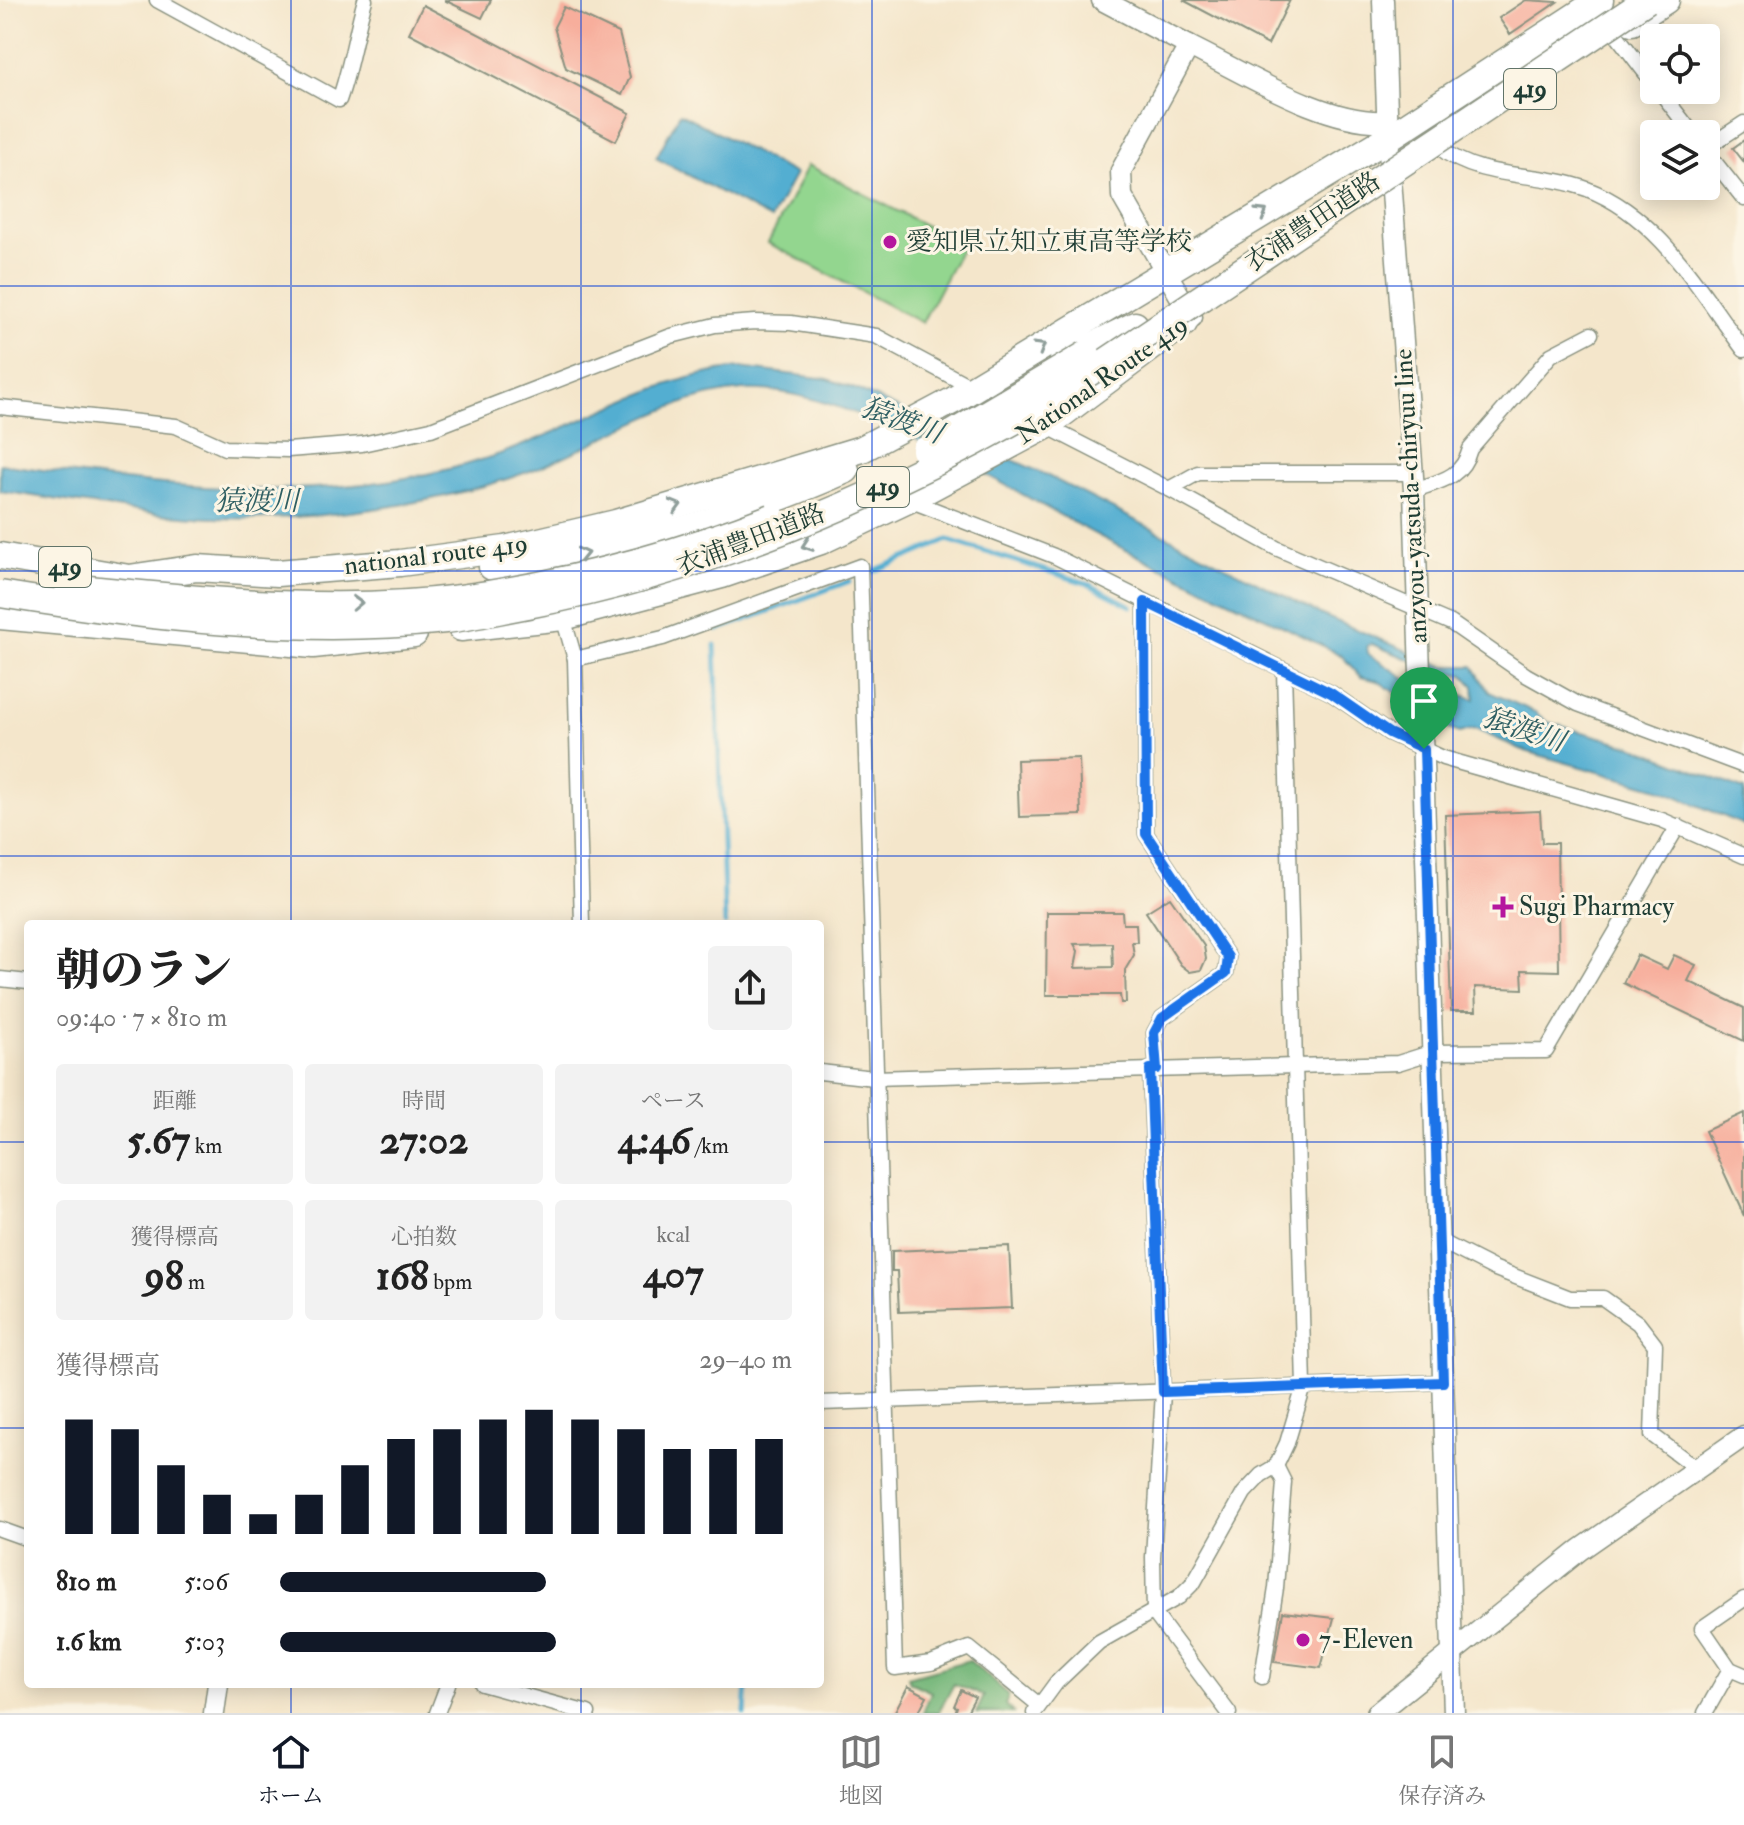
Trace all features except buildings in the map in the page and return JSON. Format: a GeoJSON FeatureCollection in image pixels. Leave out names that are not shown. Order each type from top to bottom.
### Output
{"type":"FeatureCollection","features":[{"type":"Feature","properties":{"kind":"highway","name":"衣浦豊田道路"},"geometry":{"type":"LineString","coordinates":[[0,579],[220,600],[347,604],[459,598],[630,565],[795,509],[923,451],[1135,325],[1623,0]]}},
{"type":"Feature","properties":{"kind":"highway","name":"衣浦豊田道路"},"geometry":{"type":"LineString","coordinates":[[0,594],[281,626],[445,620],[613,588],[737,550],[880,488],[975,443],[1032,411],[1647,0]]}},
{"type":"Feature","properties":{"kind":"highway","name":"419"},"geometry":{"type":"LineString","coordinates":[[1393,177],[1666,0]]}},
{"type":"Feature","properties":{"kind":"highway","name":"419"},"geometry":{"type":"LineString","coordinates":[[1388,129],[1595,1],[1615,33]]}},
{"type":"Feature","properties":{"kind":"highway","name":"National Route 419"},"geometry":{"type":"LineString","coordinates":[[862,449],[963,394],[1167,270],[1388,129]]}},
{"type":"Feature","properties":{"kind":"highway","name":"National Route 419"},"geometry":{"type":"LineString","coordinates":[[563,617],[736,570],[821,541],[918,494],[1046,426],[1192,317],[1393,177]]}},
{"type":"Feature","properties":{"kind":"highway","name":"衣浦豊田道路"},"geometry":{"type":"LineString","coordinates":[[129,578],[199,585],[318,585],[560,559],[667,533],[820,481],[892,449],[1135,325]]}},
{"type":"Feature","properties":{"kind":"highway","name":"national route 419"},"geometry":{"type":"LineString","coordinates":[[0,556],[129,578],[197,568],[277,573],[505,549],[616,523],[862,449]]}},
{"type":"Feature","properties":{"kind":"highway","name":"衣浦豊田道路"},"geometry":{"type":"LineString","coordinates":[[0,601],[50,602]]}},
{"type":"Feature","properties":{"kind":"highway","name":"419"},"geometry":{"type":"LineString","coordinates":[[0,616],[313,645],[563,617]]}},
{"type":"Feature","properties":{"kind":"main road"},"geometry":{"type":"LineString","coordinates":[[1102,0],[1322,110],[1375,122],[1388,129]]}},
{"type":"Feature","properties":{"kind":"main road","name":"anzyou-yatsuda-chiryuu line"},"geometry":{"type":"LineString","coordinates":[[1383,0],[1388,129],[1413,481],[1454,1713]]}},
{"type":"Feature","properties":{"kind":"main road"},"geometry":{"type":"LineString","coordinates":[[1189,46],[1121,171],[1122,196],[1192,317]]}},
{"type":"Feature","properties":{"kind":"main road"},"geometry":{"type":"LineString","coordinates":[[1377,1713],[1580,1550],[1744,1436]]}},
{"type":"Feature","properties":{"kind":"main road"},"geometry":{"type":"LineString","coordinates":[[214,1713],[217,1688]]}},
{"type":"Feature","properties":{"kind":"street"},"geometry":{"type":"LineString","coordinates":[[157,0],[339,100],[351,65],[353,39],[365,0]]}},
{"type":"Feature","properties":{"kind":"street"},"geometry":{"type":"LineString","coordinates":[[1615,33],[1640,66]]}},
{"type":"Feature","properties":{"kind":"street"},"geometry":{"type":"LineString","coordinates":[[1670,104],[1682,120]]}},
{"type":"Feature","properties":{"kind":"street"},"geometry":{"type":"LineString","coordinates":[[1720,139],[1744,123]]}},
{"type":"Feature","properties":{"kind":"street"},"geometry":{"type":"LineString","coordinates":[[1440,148],[1458,163],[1587,189],[1653,228],[1744,350]]}},
{"type":"Feature","properties":{"kind":"street"},"geometry":{"type":"LineString","coordinates":[[1720,167],[1744,199]]}},
{"type":"Feature","properties":{"kind":"street"},"geometry":{"type":"LineString","coordinates":[[0,407],[176,426],[225,448],[288,450],[362,444],[431,429],[671,336],[715,325],[755,322],[791,323],[876,336],[963,394]]}},
{"type":"Feature","properties":{"kind":"street"},"geometry":{"type":"LineString","coordinates":[[1169,489],[1198,473],[1413,481],[1455,475],[1465,466],[1470,449],[1551,355],[1591,334]]}},
{"type":"Feature","properties":{"kind":"street"},"geometry":{"type":"LineString","coordinates":[[1046,426],[1276,548],[1416,612],[1451,623],[1526,675],[1578,704],[1744,766]]}},
{"type":"Feature","properties":{"kind":"street"},"geometry":{"type":"LineString","coordinates":[[918,494],[1054,556],[1331,693],[1389,733],[1443,758],[1678,826],[1744,856]]}},
{"type":"Feature","properties":{"kind":"street"},"geometry":{"type":"LineString","coordinates":[[575,659],[663,638],[860,566],[895,1668],[931,1663],[969,1648],[1036,1709],[1056,1683],[1099,1642],[1154,1613],[1179,1597],[1194,1582],[1244,1493],[1261,1475],[1276,1466],[1287,1443],[1304,1386],[1284,670]]}},
{"type":"Feature","properties":{"kind":"street"},"geometry":{"type":"LineString","coordinates":[[1145,602],[1146,834],[1228,957],[1226,973],[1162,1018],[1154,1033],[1163,1392],[1153,1557],[1154,1613],[1229,1713]]}},
{"type":"Feature","properties":{"kind":"street"},"geometry":{"type":"LineString","coordinates":[[563,617],[575,659],[582,920]]}},
{"type":"Feature","properties":{"kind":"street"},"geometry":{"type":"LineString","coordinates":[[824,1072],[874,1078],[1398,1063],[1433,1052],[1546,1051],[1678,826]]}},
{"type":"Feature","properties":{"kind":"street"},"geometry":{"type":"LineString","coordinates":[[0,979],[24,982]]}},
{"type":"Feature","properties":{"kind":"street"},"geometry":{"type":"LineString","coordinates":[[1438,1240],[1493,1268],[1570,1298],[1603,1298],[1638,1323],[1655,1345],[1652,1435],[1696,1468]]}},
{"type":"Feature","properties":{"kind":"street"},"geometry":{"type":"LineString","coordinates":[[824,1403],[1443,1382]]}},
{"type":"Feature","properties":{"kind":"street"},"geometry":{"type":"LineString","coordinates":[[1262,1677],[1276,1588],[1284,1482],[1276,1466]]}},
{"type":"Feature","properties":{"kind":"street"},"geometry":{"type":"LineString","coordinates":[[0,1529],[24,1538]]}},
{"type":"Feature","properties":{"kind":"street"},"geometry":{"type":"LineString","coordinates":[[1705,1713],[1737,1672],[1702,1628],[1744,1599]]}},
{"type":"Feature","properties":{"kind":"street"},"geometry":{"type":"LineString","coordinates":[[437,1713],[446,1688]]}},
{"type":"Feature","properties":{"kind":"street"},"geometry":{"type":"LineString","coordinates":[[497,1688],[588,1713]]}},
{"type":"Feature","properties":{"kind":"green space"},"geometry":{"type":"Polygon","coordinates":[[[808,165],[963,245],[922,323],[768,243],[808,165]]]}},
{"type":"Feature","properties":{"kind":"green space"},"geometry":{"type":"Polygon","coordinates":[[[969,1660],[1009,1695],[1005,1705],[1014,1713],[976,1713],[984,1696],[954,1684],[938,1713],[923,1713],[931,1692],[910,1682],[908,1677],[969,1660]]]}},
{"type":"Feature","properties":{"kind":"water"},"geometry":{"type":"Polygon","coordinates":[[[680,113],[795,174],[771,219],[656,158],[680,113]]]}},
{"type":"Feature","properties":{"kind":"water","name":"猿渡川"},"geometry":{"type":"Polygon","coordinates":[[[740,368],[828,379],[858,390],[1046,475],[1322,615],[1443,666],[1473,666],[1489,692],[1535,712],[1547,722],[1632,746],[1744,790],[1744,825],[1662,790],[1525,751],[1475,729],[1459,733],[1446,728],[1378,681],[1361,677],[1341,655],[1127,551],[972,467],[874,421],[827,403],[782,392],[743,390],[715,394],[661,411],[556,460],[489,485],[352,512],[213,518],[149,513],[0,491],[0,464],[124,480],[248,489],[372,483],[434,473],[525,445],[646,392],[708,373],[740,368]],[[1372,644],[1367,646],[1368,654],[1405,678],[1475,699],[1474,686],[1464,675],[1442,673],[1372,644]]]}},
{"type":"Feature","properties":{"kind":"waterway"},"geometry":{"type":"LineString","coordinates":[[871,572],[948,540],[1086,583],[1131,606]]}},
{"type":"Feature","properties":{"kind":"waterway"},"geometry":{"type":"LineString","coordinates":[[718,630],[850,581]]}},
{"type":"Feature","properties":{"kind":"waterway"},"geometry":{"type":"LineString","coordinates":[[715,645],[725,920]]}},
{"type":"Feature","properties":{"kind":"waterway"},"geometry":{"type":"LineString","coordinates":[[745,1713],[747,1688]]}},
{"type":"Feature","properties":{"kind":"place","name":"愛知県立知立東高等学校"},"geometry":{"type":"Point","coordinates":[890,242]}},
{"type":"Feature","properties":{"kind":"place","name":"Sugi Pharmacy"},"geometry":{"type":"Point","coordinates":[1503,907]}},
{"type":"Feature","properties":{"kind":"place","name":"7-Eleven"},"geometry":{"type":"Point","coordinates":[1303,1640]}},
{"type":"Feature","properties":{"kind":"route"},"geometry":{"type":"LineString","coordinates":[[1145,602],[1331,693],[1389,733],[1424,749],[1443,1382],[1163,1392],[1150,1069],[1157,1069],[1154,1033],[1162,1018],[1226,973],[1228,957],[1146,834],[1142,619],[1145,602]]}}]}
